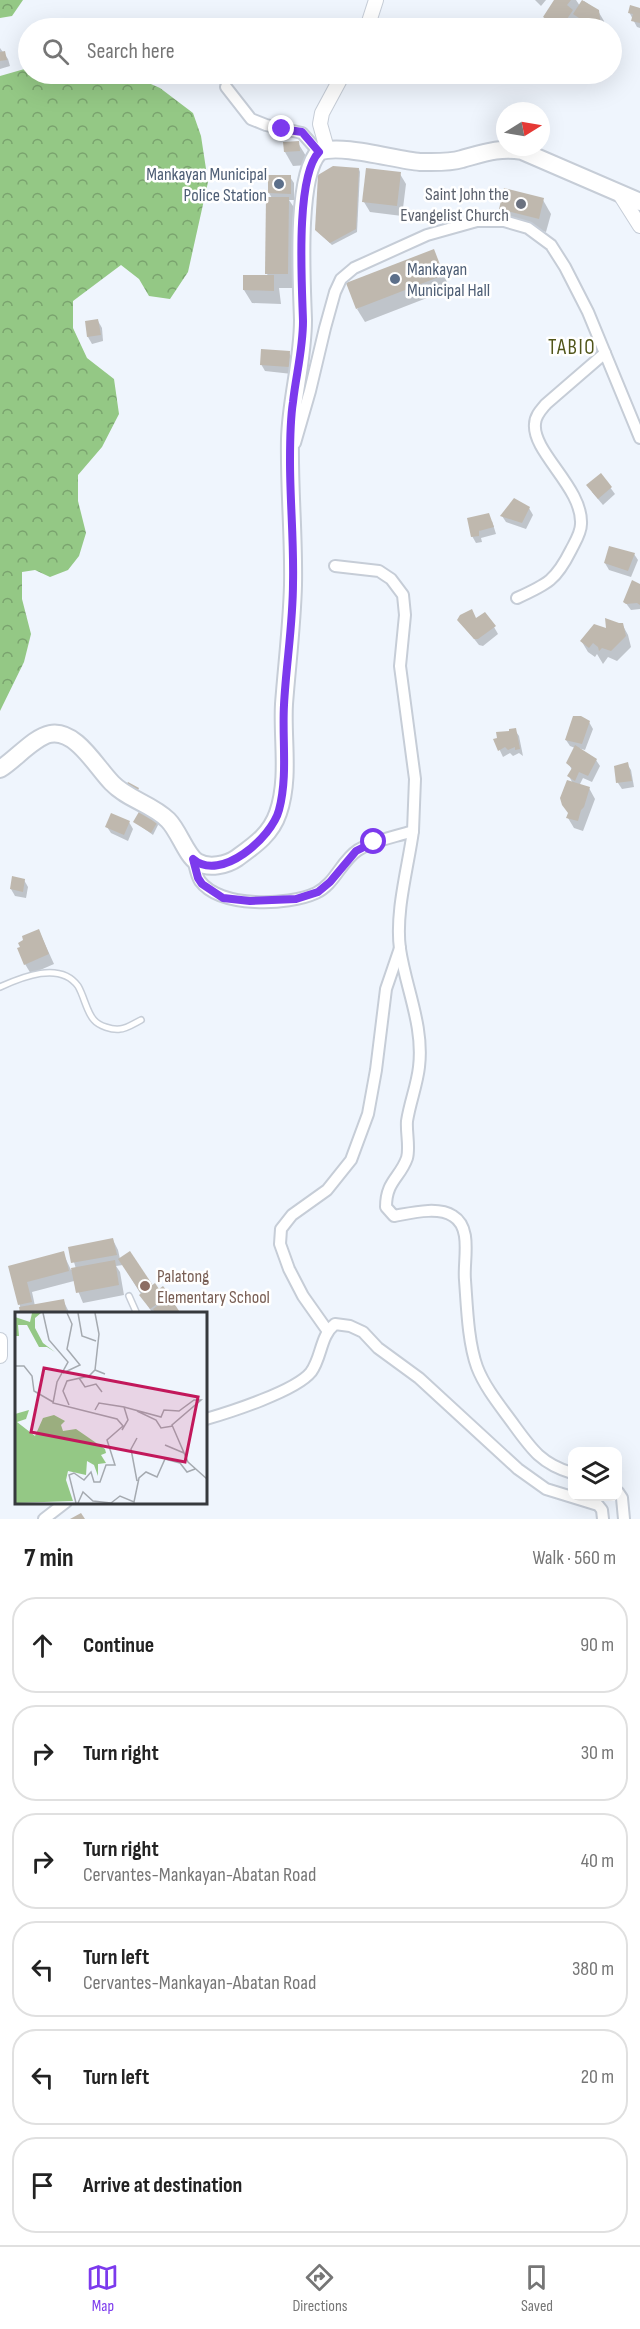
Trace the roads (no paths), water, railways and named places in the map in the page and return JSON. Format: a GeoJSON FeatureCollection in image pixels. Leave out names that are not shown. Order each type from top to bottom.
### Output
{"type":"FeatureCollection","features":[{"type":"Feature","properties":{"kind":"main road"},"geometry":{"type":"LineString","coordinates":[[0,769],[39,738],[52,733],[64,734],[75,739],[118,789],[166,817],[180,835],[193,859],[198,863],[213,866],[233,861],[264,837],[279,811],[282,794],[284,705],[293,585],[290,419],[301,350],[305,193],[310,164],[323,151],[439,162],[505,148],[522,151],[621,196],[640,202]]}},
{"type":"Feature","properties":{"kind":"street"},"geometry":{"type":"LineString","coordinates":[[370,18],[376,0]]}},
{"type":"Feature","properties":{"kind":"street"},"geometry":{"type":"LineString","coordinates":[[323,151],[320,124],[322,113],[338,84]]}},
{"type":"Feature","properties":{"kind":"street"},"geometry":{"type":"LineString","coordinates":[[226,87],[251,119],[274,128],[302,132],[323,151]]}},
{"type":"Feature","properties":{"kind":"street"},"geometry":{"type":"LineString","coordinates":[[621,196],[640,226]]}},
{"type":"Feature","properties":{"kind":"street"},"geometry":{"type":"LineString","coordinates":[[290,463],[325,328],[341,279],[354,268],[428,235],[477,221],[504,220],[528,228],[550,245],[565,267],[588,312],[640,438]]}},
{"type":"Feature","properties":{"kind":"street"},"geometry":{"type":"LineString","coordinates":[[518,598],[543,586],[560,572],[577,538],[581,524],[577,500],[537,440],[535,423],[538,414],[546,404],[605,353]]}},
{"type":"Feature","properties":{"kind":"street"},"geometry":{"type":"LineString","coordinates":[[335,566],[379,571],[391,579],[403,595],[405,615],[400,666],[415,779],[413,831],[399,915],[400,948],[415,1008],[419,1037],[419,1067],[412,1091],[407,1123],[407,1157],[386,1195],[386,1207],[394,1216],[442,1212],[454,1216],[465,1233],[464,1277],[477,1366],[491,1391],[537,1454],[543,1460],[568,1471]]}},
{"type":"Feature","properties":{"kind":"street"},"geometry":{"type":"LineString","coordinates":[[193,859],[202,884],[223,898],[250,901],[296,899],[318,892],[330,882],[356,851],[374,842],[413,831]]}},
{"type":"Feature","properties":{"kind":"street"},"geometry":{"type":"LineString","coordinates":[[327,1330],[303,1296],[289,1269],[280,1244],[281,1229],[292,1215],[327,1191],[351,1160],[368,1114],[386,990],[400,948]]}},
{"type":"Feature","properties":{"kind":"street"},"geometry":{"type":"LineString","coordinates":[[207,1419],[265,1399],[310,1374],[327,1330],[335,1324],[350,1326],[363,1332],[378,1348],[419,1378],[518,1469],[546,1489],[598,1505],[602,1510],[603,1519]]}},
{"type":"Feature","properties":{"kind":"street"},"geometry":{"type":"LineString","coordinates":[[0,1340],[0,1356]]}},
{"type":"Feature","properties":{"kind":"street"},"geometry":{"type":"LineString","coordinates":[[622,1498],[624,1519]]}},
{"type":"Feature","properties":{"kind":"street"},"geometry":{"type":"LineString","coordinates":[[44,1519],[65,1504]]}},
{"type":"Feature","properties":{"kind":"lane"},"geometry":{"type":"LineString","coordinates":[[0,987],[25,975],[60,973],[76,984],[86,1000],[93,1020],[107,1028],[121,1030],[141,1020]]}},
{"type":"Feature","properties":{"kind":"lane"},"geometry":{"type":"LineString","coordinates":[[129,1296],[136,1312]]}},
{"type":"Feature","properties":{"kind":"place","name":"Mankayan Municipal Police Station"},"geometry":{"type":"Point","coordinates":[279,184]}},
{"type":"Feature","properties":{"kind":"place","name":"Saint John the Evangelist Church"},"geometry":{"type":"Point","coordinates":[521,204]}},
{"type":"Feature","properties":{"kind":"place","name":"Mankayan Municipal Hall"},"geometry":{"type":"Point","coordinates":[395,279]}},
{"type":"Feature","properties":{"kind":"place","name":"Palatong Elementary School"},"geometry":{"type":"Point","coordinates":[145,1286]}},
{"type":"Feature","properties":{"kind":"district","name":"TABIO"},"geometry":{"type":"Point","coordinates":[572,347]}}]}
